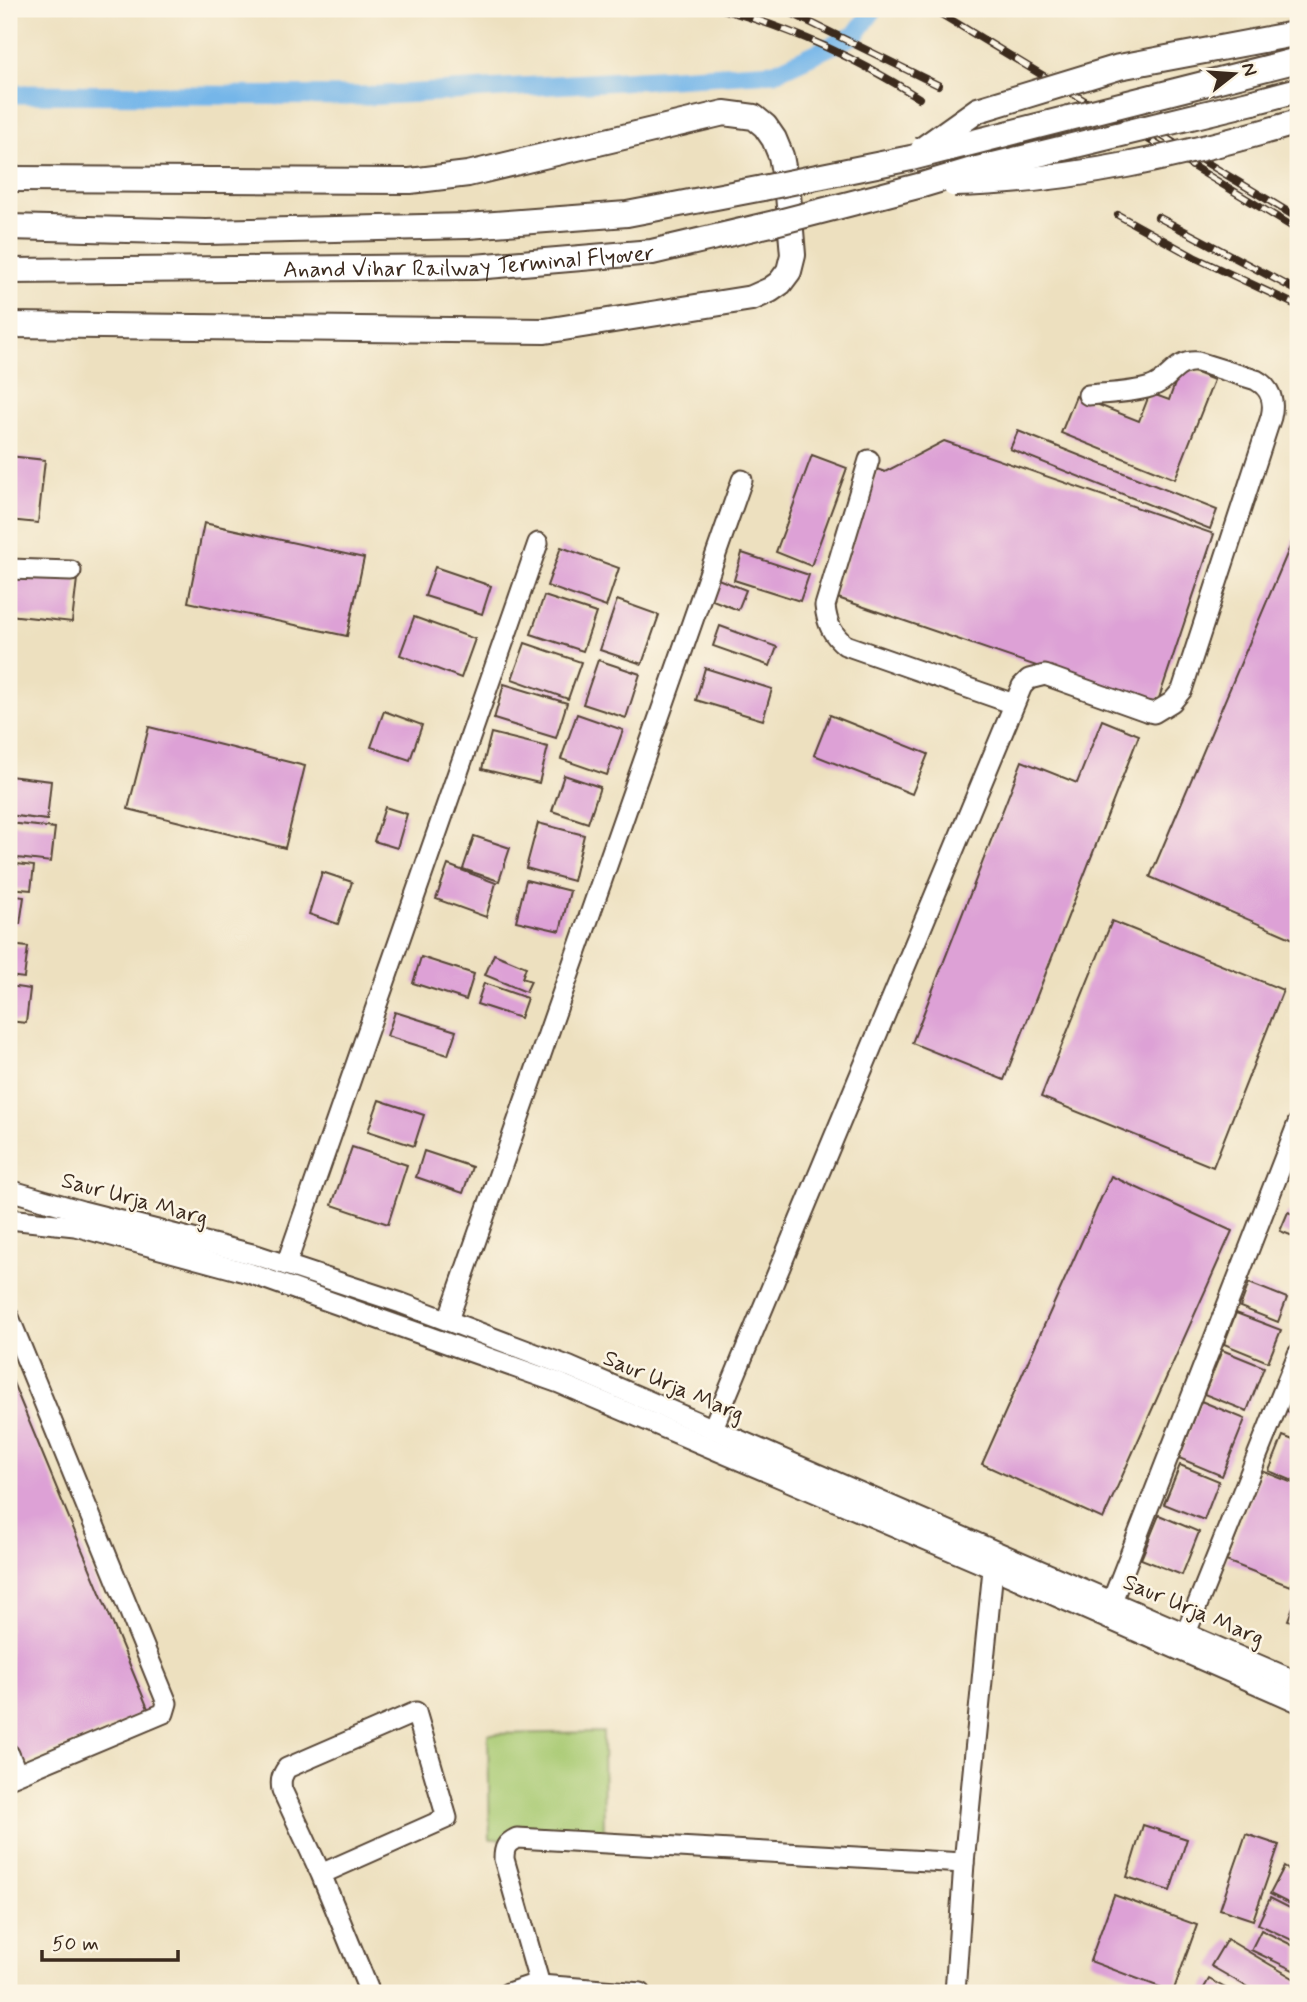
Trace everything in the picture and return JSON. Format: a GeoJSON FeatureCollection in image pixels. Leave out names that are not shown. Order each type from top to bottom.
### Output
{"type":"FeatureCollection","features":[{"type":"Feature","properties":{"kind":"main road","name":"Anand Vihar Railway Terminal Flyover"},"geometry":{"type":"LineString","coordinates":[[911,158],[978,110],[1119,67],[1298,35]]}},
{"type":"Feature","properties":{"kind":"main road","name":"Anand Vihar Railway Terminal Flyover"},"geometry":{"type":"LineString","coordinates":[[9,227],[206,232],[468,226],[626,214],[911,158],[1298,60]]}},
{"type":"Feature","properties":{"kind":"main road","name":"Anand Vihar Railway Terminal Flyover"},"geometry":{"type":"LineString","coordinates":[[9,271],[475,267],[652,252],[1298,90]]}},
{"type":"Feature","properties":{"kind":"main road"},"geometry":{"type":"LineString","coordinates":[[9,179],[410,181],[468,174],[724,113],[754,117],[774,139],[781,156],[788,194],[793,255],[789,271],[780,283],[751,298],[545,331],[9,325]]}},
{"type":"Feature","properties":{"kind":"main road","name":"Anand Vihar Railway Terminal Flyover"},"geometry":{"type":"LineString","coordinates":[[922,185],[1006,183],[1142,163],[1298,122]]}},
{"type":"Feature","properties":{"kind":"street"},"geometry":{"type":"LineString","coordinates":[[713,1429],[1022,686],[1029,679],[1045,675],[1154,713],[1172,702],[1182,690],[1273,407],[1269,390],[1265,384],[1256,380],[1198,362],[1185,362],[1155,386],[1088,395]]}},
{"type":"Feature","properties":{"kind":"street"},"geometry":{"type":"LineString","coordinates":[[869,460],[825,606],[835,637],[845,645],[1014,704]]}},
{"type":"Feature","properties":{"kind":"street"},"geometry":{"type":"LineString","coordinates":[[448,1320],[743,480]]}},
{"type":"Feature","properties":{"kind":"street"},"geometry":{"type":"LineString","coordinates":[[286,1265],[538,543]]}},
{"type":"Feature","properties":{"kind":"street"},"geometry":{"type":"LineString","coordinates":[[9,569],[71,571]]}},
{"type":"Feature","properties":{"kind":"street"},"geometry":{"type":"LineString","coordinates":[[1112,1601],[1298,1123]]}},
{"type":"Feature","properties":{"kind":"street","name":"Saur Urja Marg"},"geometry":{"type":"LineString","coordinates":[[9,1190],[256,1255],[448,1320],[570,1367],[713,1429],[994,1560],[1112,1601],[1186,1633],[1298,1702]]}},
{"type":"Feature","properties":{"kind":"street","name":"Saur Urja Marg"},"geometry":{"type":"LineString","coordinates":[[9,1219],[75,1226],[249,1273],[559,1383],[994,1560],[1250,1671],[1298,1682]]}},
{"type":"Feature","properties":{"kind":"street"},"geometry":{"type":"LineString","coordinates":[[368,1316],[375,1294]]}},
{"type":"Feature","properties":{"kind":"street"},"geometry":{"type":"LineString","coordinates":[[9,1317],[167,1703],[164,1713],[13,1776],[9,1754]]}},
{"type":"Feature","properties":{"kind":"street"},"geometry":{"type":"LineString","coordinates":[[1186,1633],[1298,1354]]}},
{"type":"Feature","properties":{"kind":"street"},"geometry":{"type":"LineString","coordinates":[[955,1993],[964,1863],[994,1560]]}},
{"type":"Feature","properties":{"kind":"street"},"geometry":{"type":"LineString","coordinates":[[321,1874],[447,1818],[416,1712],[287,1768],[282,1775],[282,1790],[321,1874],[370,1993]]}},
{"type":"Feature","properties":{"kind":"street"},"geometry":{"type":"LineString","coordinates":[[540,1985],[504,1859],[504,1849],[509,1842],[517,1838],[964,1863]]}},
{"type":"Feature","properties":{"kind":"street"},"geometry":{"type":"LineString","coordinates":[[508,1993],[540,1985],[642,1993]]}},
{"type":"Feature","properties":{"kind":"green space"},"geometry":{"type":"Polygon","coordinates":[[[603,1732],[604,1837],[490,1839],[488,1734],[603,1732]]]}},
{"type":"Feature","properties":{"kind":"building"},"geometry":{"type":"Polygon","coordinates":[[[1181,367],[1214,380],[1175,479],[1061,433],[1076,396],[1139,421],[1150,393],[1169,400],[1181,367]]]}},
{"type":"Feature","properties":{"kind":"building"},"geometry":{"type":"Polygon","coordinates":[[[1018,431],[1217,510],[1210,529],[1010,449],[1018,431]]]}},
{"type":"Feature","properties":{"kind":"building"},"geometry":{"type":"Polygon","coordinates":[[[944,441],[1214,534],[1156,707],[835,597],[877,469],[885,472],[944,441]]]}},
{"type":"Feature","properties":{"kind":"building"},"geometry":{"type":"Polygon","coordinates":[[[812,455],[847,468],[811,566],[776,552],[812,455]]]}},
{"type":"Feature","properties":{"kind":"building"},"geometry":{"type":"Polygon","coordinates":[[[9,456],[45,460],[38,523],[9,520],[9,456]]]}},
{"type":"Feature","properties":{"kind":"building"},"geometry":{"type":"Polygon","coordinates":[[[204,523],[364,558],[347,636],[188,602],[204,523]]]}},
{"type":"Feature","properties":{"kind":"building"},"geometry":{"type":"Polygon","coordinates":[[[1298,528],[1298,941],[1150,877],[1298,528]]]}},
{"type":"Feature","properties":{"kind":"building"},"geometry":{"type":"Polygon","coordinates":[[[561,547],[619,568],[606,607],[547,586],[561,547]]]}},
{"type":"Feature","properties":{"kind":"building"},"geometry":{"type":"Polygon","coordinates":[[[742,553],[809,575],[800,601],[734,580],[742,553]]]}},
{"type":"Feature","properties":{"kind":"building"},"geometry":{"type":"Polygon","coordinates":[[[435,567],[491,586],[482,614],[425,596],[435,567]]]}},
{"type":"Feature","properties":{"kind":"building"},"geometry":{"type":"Polygon","coordinates":[[[9,571],[77,579],[72,622],[9,615],[9,571]]]}},
{"type":"Feature","properties":{"kind":"building"},"geometry":{"type":"Polygon","coordinates":[[[718,579],[746,590],[738,610],[710,599],[718,579]]]}},
{"type":"Feature","properties":{"kind":"building"},"geometry":{"type":"Polygon","coordinates":[[[544,596],[596,613],[583,651],[531,634],[544,596]]]}},
{"type":"Feature","properties":{"kind":"building"},"geometry":{"type":"Polygon","coordinates":[[[617,600],[659,615],[642,664],[600,650],[617,600]]]}},
{"type":"Feature","properties":{"kind":"building"},"geometry":{"type":"Polygon","coordinates":[[[414,617],[475,639],[461,678],[400,655],[414,617]]]}},
{"type":"Feature","properties":{"kind":"building"},"geometry":{"type":"Polygon","coordinates":[[[720,626],[777,647],[770,666],[713,646],[720,626]]]}},
{"type":"Feature","properties":{"kind":"building"},"geometry":{"type":"Polygon","coordinates":[[[525,643],[581,662],[568,699],[512,679],[525,643]]]}},
{"type":"Feature","properties":{"kind":"building"},"geometry":{"type":"Polygon","coordinates":[[[598,660],[640,674],[626,718],[583,704],[598,660]]]}},
{"type":"Feature","properties":{"kind":"building"},"geometry":{"type":"Polygon","coordinates":[[[705,668],[772,689],[763,720],[696,700],[705,668]]]}},
{"type":"Feature","properties":{"kind":"building"},"geometry":{"type":"Polygon","coordinates":[[[504,684],[567,703],[556,738],[494,719],[504,684]]]}},
{"type":"Feature","properties":{"kind":"building"},"geometry":{"type":"Polygon","coordinates":[[[384,711],[422,725],[410,760],[371,747],[384,711]]]}},
{"type":"Feature","properties":{"kind":"building"},"geometry":{"type":"Polygon","coordinates":[[[577,714],[623,730],[607,775],[561,759],[577,714]]]}},
{"type":"Feature","properties":{"kind":"building"},"geometry":{"type":"Polygon","coordinates":[[[830,715],[928,754],[912,794],[814,755],[830,715]]]}},
{"type":"Feature","properties":{"kind":"building"},"geometry":{"type":"Polygon","coordinates":[[[1102,720],[1139,735],[1004,1080],[912,1043],[1022,761],[1077,783],[1102,720]]]}},
{"type":"Feature","properties":{"kind":"building"},"geometry":{"type":"Polygon","coordinates":[[[149,727],[305,766],[285,848],[128,809],[149,727]]]}},
{"type":"Feature","properties":{"kind":"building"},"geometry":{"type":"Polygon","coordinates":[[[491,733],[548,747],[539,783],[482,769],[491,733]]]}},
{"type":"Feature","properties":{"kind":"building"},"geometry":{"type":"Polygon","coordinates":[[[564,775],[600,787],[588,823],[552,811],[564,775]]]}},
{"type":"Feature","properties":{"kind":"building"},"geometry":{"type":"Polygon","coordinates":[[[9,776],[51,781],[47,820],[9,815],[9,776]]]}},
{"type":"Feature","properties":{"kind":"building"},"geometry":{"type":"Polygon","coordinates":[[[385,807],[407,814],[397,848],[374,841],[385,807]]]}},
{"type":"Feature","properties":{"kind":"building"},"geometry":{"type":"Polygon","coordinates":[[[9,823],[55,828],[51,862],[9,857],[9,823]]]}},
{"type":"Feature","properties":{"kind":"building"},"geometry":{"type":"Polygon","coordinates":[[[538,823],[584,835],[573,881],[526,868],[538,823]]]}},
{"type":"Feature","properties":{"kind":"building"},"geometry":{"type":"Polygon","coordinates":[[[474,836],[510,848],[499,881],[463,869],[474,836]]]}},
{"type":"Feature","properties":{"kind":"building"},"geometry":{"type":"Polygon","coordinates":[[[9,863],[34,866],[31,890],[9,888],[9,863]]]}},
{"type":"Feature","properties":{"kind":"building"},"geometry":{"type":"Polygon","coordinates":[[[448,865],[496,883],[486,917],[436,899],[448,865]]]}},
{"type":"Feature","properties":{"kind":"building"},"geometry":{"type":"Polygon","coordinates":[[[322,872],[352,882],[338,924],[309,914],[322,872]]]}},
{"type":"Feature","properties":{"kind":"building"},"geometry":{"type":"Polygon","coordinates":[[[526,880],[570,891],[560,931],[516,921],[526,880]]]}},
{"type":"Feature","properties":{"kind":"building"},"geometry":{"type":"Polygon","coordinates":[[[9,895],[24,897],[20,924],[9,923],[9,895]]]}},
{"type":"Feature","properties":{"kind":"building"},"geometry":{"type":"Polygon","coordinates":[[[1112,921],[1283,990],[1213,1167],[1041,1097],[1112,921]]]}},
{"type":"Feature","properties":{"kind":"building"},"geometry":{"type":"Polygon","coordinates":[[[9,945],[28,947],[24,978],[9,976],[9,945]]]}},
{"type":"Feature","properties":{"kind":"building"},"geometry":{"type":"Polygon","coordinates":[[[494,954],[526,967],[522,978],[531,981],[526,992],[485,975],[494,954]]]}},
{"type":"Feature","properties":{"kind":"building"},"geometry":{"type":"Polygon","coordinates":[[[421,957],[474,974],[466,1000],[413,983],[421,957]]]}},
{"type":"Feature","properties":{"kind":"building"},"geometry":{"type":"Polygon","coordinates":[[[484,983],[527,998],[520,1018],[477,1004],[484,983]]]}},
{"type":"Feature","properties":{"kind":"building"},"geometry":{"type":"Polygon","coordinates":[[[9,986],[30,989],[26,1023],[9,1021],[9,986]]]}},
{"type":"Feature","properties":{"kind":"building"},"geometry":{"type":"Polygon","coordinates":[[[395,1012],[456,1031],[448,1055],[387,1036],[395,1012]]]}},
{"type":"Feature","properties":{"kind":"building"},"geometry":{"type":"Polygon","coordinates":[[[379,1100],[424,1115],[414,1146],[368,1131],[379,1100]]]}},
{"type":"Feature","properties":{"kind":"building"},"geometry":{"type":"Polygon","coordinates":[[[352,1147],[407,1165],[388,1224],[332,1205],[352,1147]]]}},
{"type":"Feature","properties":{"kind":"building"},"geometry":{"type":"Polygon","coordinates":[[[424,1151],[472,1167],[463,1193],[416,1177],[424,1151]]]}},
{"type":"Feature","properties":{"kind":"building"},"geometry":{"type":"Polygon","coordinates":[[[1111,1176],[1232,1231],[1103,1519],[982,1464],[1111,1176]]]}},
{"type":"Feature","properties":{"kind":"building"},"geometry":{"type":"Polygon","coordinates":[[[1288,1212],[1298,1216],[1298,1238],[1280,1231],[1288,1212]]]}},
{"type":"Feature","properties":{"kind":"building"},"geometry":{"type":"Polygon","coordinates":[[[1249,1283],[1287,1298],[1278,1322],[1240,1307],[1249,1283]]]}},
{"type":"Feature","properties":{"kind":"building"},"geometry":{"type":"Polygon","coordinates":[[[1236,1313],[1281,1330],[1268,1362],[1224,1344],[1236,1313]]]}},
{"type":"Feature","properties":{"kind":"building"},"geometry":{"type":"Polygon","coordinates":[[[1222,1350],[1264,1367],[1247,1411],[1204,1394],[1222,1350]]]}},
{"type":"Feature","properties":{"kind":"building"},"geometry":{"type":"Polygon","coordinates":[[[9,1373],[149,1711],[21,1765],[9,1737],[9,1373]]]}},
{"type":"Feature","properties":{"kind":"building"},"geometry":{"type":"Polygon","coordinates":[[[1298,1383],[1298,1416],[1287,1411],[1298,1383]]]}},
{"type":"Feature","properties":{"kind":"building"},"geometry":{"type":"Polygon","coordinates":[[[1201,1401],[1245,1419],[1222,1476],[1179,1458],[1201,1401]]]}},
{"type":"Feature","properties":{"kind":"building"},"geometry":{"type":"Polygon","coordinates":[[[1283,1436],[1298,1442],[1298,1483],[1269,1471],[1283,1436]]]}},
{"type":"Feature","properties":{"kind":"building"},"geometry":{"type":"Polygon","coordinates":[[[1180,1465],[1219,1481],[1204,1520],[1164,1504],[1180,1465]]]}},
{"type":"Feature","properties":{"kind":"building"},"geometry":{"type":"Polygon","coordinates":[[[1262,1471],[1298,1485],[1298,1566],[1290,1586],[1226,1561],[1262,1471]]]}},
{"type":"Feature","properties":{"kind":"building"},"geometry":{"type":"Polygon","coordinates":[[[1159,1515],[1199,1532],[1182,1575],[1141,1559],[1159,1515]]]}},
{"type":"Feature","properties":{"kind":"building"},"geometry":{"type":"Polygon","coordinates":[[[1298,1594],[1298,1624],[1288,1620],[1298,1594]]]}},
{"type":"Feature","properties":{"kind":"building"},"geometry":{"type":"Polygon","coordinates":[[[1143,1825],[1187,1839],[1170,1891],[1127,1877],[1143,1825]]]}},
{"type":"Feature","properties":{"kind":"building"},"geometry":{"type":"Polygon","coordinates":[[[1246,1834],[1279,1845],[1253,1920],[1220,1909],[1246,1834]]]}},
{"type":"Feature","properties":{"kind":"building"},"geometry":{"type":"Polygon","coordinates":[[[1284,1867],[1298,1875],[1298,1908],[1270,1894],[1284,1867]]]}},
{"type":"Feature","properties":{"kind":"building"},"geometry":{"type":"Polygon","coordinates":[[[1114,1895],[1197,1925],[1173,1992],[1090,1961],[1114,1895]]]}},
{"type":"Feature","properties":{"kind":"building"},"geometry":{"type":"Polygon","coordinates":[[[1270,1898],[1298,1912],[1298,1943],[1258,1924],[1270,1898]]]}},
{"type":"Feature","properties":{"kind":"building"},"geometry":{"type":"Polygon","coordinates":[[[1261,1930],[1298,1948],[1295,1971],[1251,1950],[1261,1930]]]}},
{"type":"Feature","properties":{"kind":"building"},"geometry":{"type":"Polygon","coordinates":[[[1227,1939],[1298,1981],[1296,1993],[1258,1993],[1211,1966],[1227,1939]]]}},
{"type":"Feature","properties":{"kind":"building"},"geometry":{"type":"Polygon","coordinates":[[[1209,1979],[1234,1993],[1201,1993],[1209,1979]]]}},
{"type":"Feature","properties":{"kind":"waterway"},"geometry":{"type":"LineString","coordinates":[[9,94],[367,96],[775,72],[855,35],[874,9]]}},
{"type":"Feature","properties":{"kind":"railway"},"geometry":{"type":"LineString","coordinates":[[722,9],[824,46],[919,98]]}},
{"type":"Feature","properties":{"kind":"railway"},"geometry":{"type":"LineString","coordinates":[[783,9],[938,85]]}},
{"type":"Feature","properties":{"kind":"railway"},"geometry":{"type":"LineString","coordinates":[[933,9],[1298,230]]}},
{"type":"Feature","properties":{"kind":"railway"},"geometry":{"type":"LineString","coordinates":[[1159,134],[1298,218]]}},
{"type":"Feature","properties":{"kind":"railway"},"geometry":{"type":"LineString","coordinates":[[1118,215],[1194,257],[1298,306]]}},
{"type":"Feature","properties":{"kind":"railway"},"geometry":{"type":"LineString","coordinates":[[1158,217],[1298,291]]}}]}
